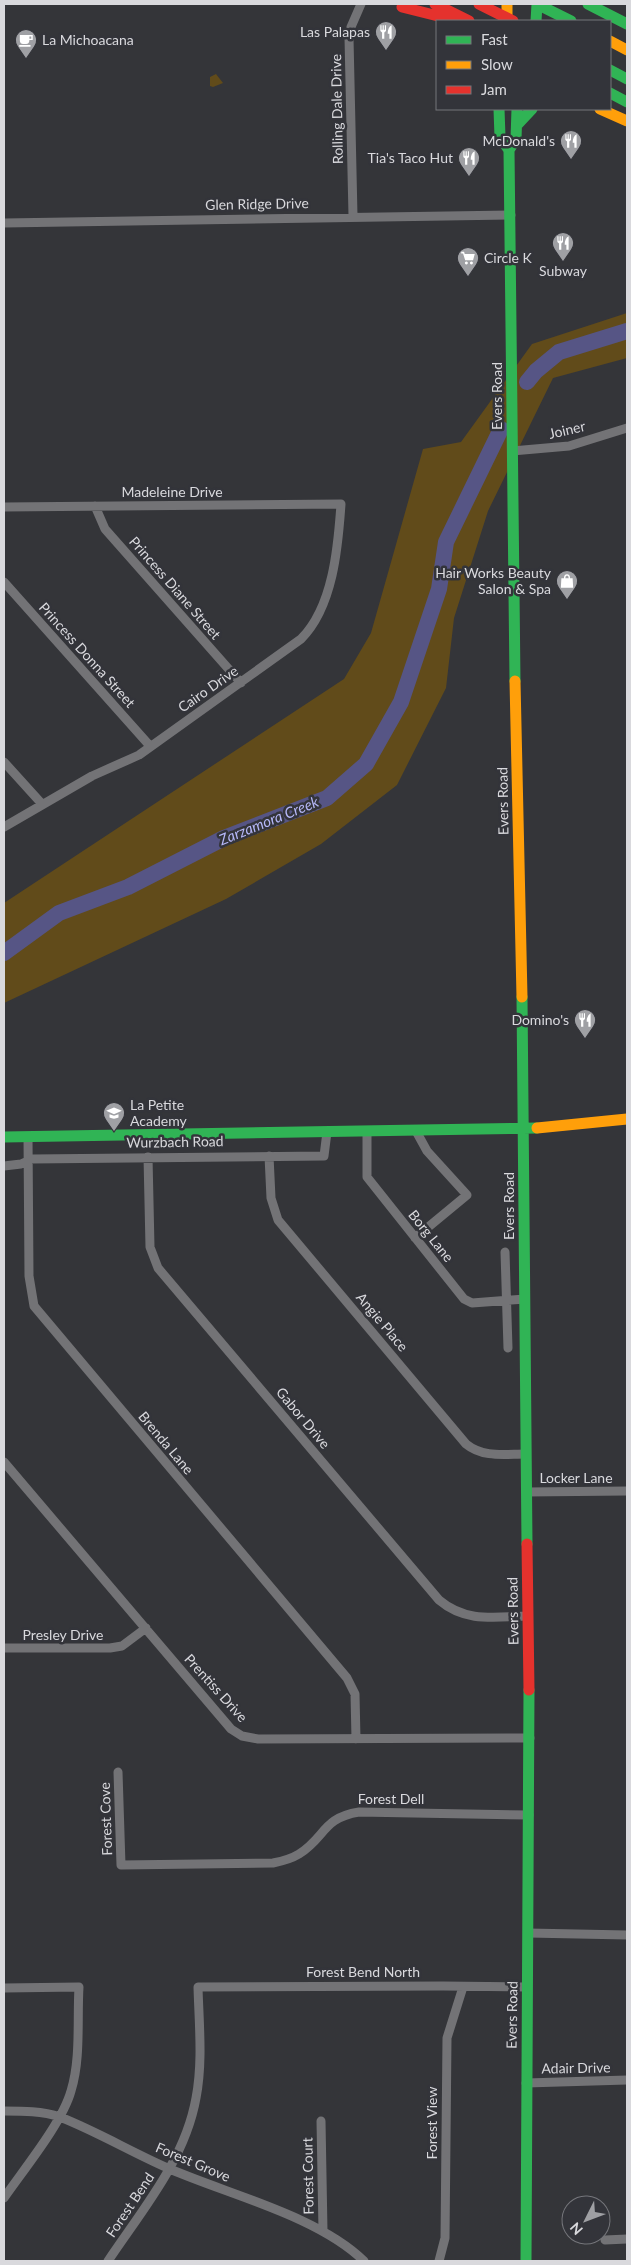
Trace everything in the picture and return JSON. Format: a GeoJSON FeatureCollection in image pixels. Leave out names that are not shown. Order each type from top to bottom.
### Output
{"type":"FeatureCollection","features":[{"type":"Feature","properties":{"kind":"main road"},"geometry":{"type":"LineString","coordinates":[[435,4],[467,20]]}},
{"type":"Feature","properties":{"kind":"main road"},"geometry":{"type":"LineString","coordinates":[[470,20],[478,4],[511,20]]}},
{"type":"Feature","properties":{"kind":"main road"},"geometry":{"type":"LineString","coordinates":[[507,4],[507,20]]}},
{"type":"Feature","properties":{"kind":"main road"},"geometry":{"type":"LineString","coordinates":[[536,20],[537,4],[566,19]]}},
{"type":"Feature","properties":{"kind":"main road"},"geometry":{"type":"LineString","coordinates":[[588,4],[627,24]]}},
{"type":"Feature","properties":{"kind":"main road"},"geometry":{"type":"LineString","coordinates":[[400,5],[454,20]]}},
{"type":"Feature","properties":{"kind":"main road"},"geometry":{"type":"LineString","coordinates":[[400,5],[436,23]]}},
{"type":"Feature","properties":{"kind":"main road"},"geometry":{"type":"LineString","coordinates":[[611,42],[627,50]]}},
{"type":"Feature","properties":{"kind":"main road"},"geometry":{"type":"LineString","coordinates":[[611,71],[627,79]]}},
{"type":"Feature","properties":{"kind":"main road"},"geometry":{"type":"LineString","coordinates":[[611,94],[627,102]]}},
{"type":"Feature","properties":{"kind":"main road","name":"Evers Road"},"geometry":{"type":"LineString","coordinates":[[499,110],[500,137],[509,150],[511,215],[512,451],[524,1128],[525,1454],[530,1738],[526,2261]]}},
{"type":"Feature","properties":{"kind":"main road","name":"Evers Road"},"geometry":{"type":"LineString","coordinates":[[509,150],[516,139],[516,110]]}},
{"type":"Feature","properties":{"kind":"main road"},"geometry":{"type":"LineString","coordinates":[[517,125],[531,110]]}},
{"type":"Feature","properties":{"kind":"main road"},"geometry":{"type":"LineString","coordinates":[[602,110],[627,121]]}},
{"type":"Feature","properties":{"kind":"main road","name":"Wurzbach Road"},"geometry":{"type":"LineString","coordinates":[[4,1137],[524,1128],[627,1119]]}},
{"type":"Feature","properties":{"kind":"street","name":"Rolling Dale Drive"},"geometry":{"type":"LineString","coordinates":[[353,216],[349,38],[361,4]]}},
{"type":"Feature","properties":{"kind":"street","name":"Glen Ridge Drive"},"geometry":{"type":"LineString","coordinates":[[4,222],[511,215]]}},
{"type":"Feature","properties":{"kind":"street","name":"Joiner"},"geometry":{"type":"LineString","coordinates":[[512,451],[569,446],[627,428]]}},
{"type":"Feature","properties":{"kind":"street","name":"Madeleine Drive"},"geometry":{"type":"LineString","coordinates":[[4,507],[341,504]]}},
{"type":"Feature","properties":{"kind":"street","name":"Cairo Drive"},"geometry":{"type":"LineString","coordinates":[[4,827],[92,776],[126,762],[301,639],[318,618],[325,602],[339,536],[341,504]]}},
{"type":"Feature","properties":{"kind":"street","name":"Princess Diane Street"},"geometry":{"type":"LineString","coordinates":[[95,506],[105,529],[241,683]]}},
{"type":"Feature","properties":{"kind":"street","name":"Princess Donna Street"},"geometry":{"type":"LineString","coordinates":[[4,582],[150,746]]}},
{"type":"Feature","properties":{"kind":"street"},"geometry":{"type":"LineString","coordinates":[[4,762],[42,804]]}},
{"type":"Feature","properties":{"kind":"street"},"geometry":{"type":"LineString","coordinates":[[415,1238],[467,1196],[427,1151],[416,1130]]}},
{"type":"Feature","properties":{"kind":"street","name":"Wurzbach Road"},"geometry":{"type":"LineString","coordinates":[[4,1166],[21,1164],[29,1160],[324,1156],[327,1132]]}},
{"type":"Feature","properties":{"kind":"street","name":"Borg Lane"},"geometry":{"type":"LineString","coordinates":[[367,1132],[367,1177],[464,1300],[472,1303],[525,1299]]}},
{"type":"Feature","properties":{"kind":"street","name":"Brenda Lane"},"geometry":{"type":"LineString","coordinates":[[28,1136],[29,1276],[34,1306],[347,1678],[355,1694],[356,1739]]}},
{"type":"Feature","properties":{"kind":"street","name":"Angie Place"},"geometry":{"type":"LineString","coordinates":[[269,1156],[271,1198],[278,1220],[466,1444],[473,1450],[488,1454],[525,1454]]}},
{"type":"Feature","properties":{"kind":"street","name":"Gabor Drive"},"geometry":{"type":"LineString","coordinates":[[148,1157],[150,1247],[158,1268],[439,1600],[452,1610],[463,1615],[528,1616]]}},
{"type":"Feature","properties":{"kind":"street"},"geometry":{"type":"LineString","coordinates":[[505,1252],[508,1348]]}},
{"type":"Feature","properties":{"kind":"street","name":"Prentiss Drive"},"geometry":{"type":"LineString","coordinates":[[4,1462],[232,1729],[242,1736],[258,1739],[530,1738]]}},
{"type":"Feature","properties":{"kind":"street","name":"Locker Lane"},"geometry":{"type":"LineString","coordinates":[[526,1492],[627,1491]]}},
{"type":"Feature","properties":{"kind":"street","name":"Presley Drive"},"geometry":{"type":"LineString","coordinates":[[4,1648],[110,1648],[122,1646],[146,1628]]}},
{"type":"Feature","properties":{"kind":"street","name":"Forest Cove"},"geometry":{"type":"LineString","coordinates":[[118,1772],[121,1865]]}},
{"type":"Feature","properties":{"kind":"street","name":"Forest Dell"},"geometry":{"type":"LineString","coordinates":[[121,1865],[273,1863],[288,1860],[306,1849],[330,1822],[342,1815],[359,1812],[529,1814]]}},
{"type":"Feature","properties":{"kind":"street"},"geometry":{"type":"LineString","coordinates":[[528,1933],[627,1934]]}},
{"type":"Feature","properties":{"kind":"street"},"geometry":{"type":"LineString","coordinates":[[4,1988],[79,1987],[74,2079],[68,2101],[4,2198]]}},
{"type":"Feature","properties":{"kind":"street","name":"Forest Bend North"},"geometry":{"type":"LineString","coordinates":[[198,1987],[527,1987]]}},
{"type":"Feature","properties":{"kind":"street","name":"Forest Bend"},"geometry":{"type":"LineString","coordinates":[[108,2261],[170,2169],[183,2143],[196,2098],[199,2075],[198,1987]]}},
{"type":"Feature","properties":{"kind":"street","name":"Forest View"},"geometry":{"type":"LineString","coordinates":[[438,2261],[445,2238],[447,2038],[463,1987]]}},
{"type":"Feature","properties":{"kind":"street","name":"Adair Drive"},"geometry":{"type":"LineString","coordinates":[[526,2083],[627,2080]]}},
{"type":"Feature","properties":{"kind":"street","name":"Forest Grove"},"geometry":{"type":"LineString","coordinates":[[4,2111],[26,2110],[59,2117],[170,2169],[323,2231],[343,2243],[364,2261]]}},
{"type":"Feature","properties":{"kind":"street","name":"Forest Court"},"geometry":{"type":"LineString","coordinates":[[321,2121],[323,2231]]}},
{"type":"Feature","properties":{"kind":"street"},"geometry":{"type":"LineString","coordinates":[[611,2240],[627,2239]]}},
{"type":"Feature","properties":{"kind":"shaded area"},"geometry":{"type":"Polygon","coordinates":[[[216,74],[223,83],[213,87],[210,86],[210,77],[216,74]]]}},
{"type":"Feature","properties":{"kind":"shaded area"},"geometry":{"type":"Polygon","coordinates":[[[627,313],[627,358],[553,378],[488,511],[454,618],[446,688],[397,785],[321,844],[226,899],[4,1003],[4,903],[344,679],[371,633],[423,449],[461,442],[532,344],[627,313]]]}},
{"type":"Feature","properties":{"kind":"waterway","name":"Zarzamora Creek"},"geometry":{"type":"LineString","coordinates":[[527,382],[536,371],[559,352],[627,331]]}},
{"type":"Feature","properties":{"kind":"waterway","name":"Zarzamora Creek"},"geometry":{"type":"LineString","coordinates":[[4,953],[59,913],[128,887],[224,838],[327,798],[366,764],[401,702],[439,589],[446,542],[501,429]]}},
{"type":"Feature","properties":{"kind":"traffic: fast"},"geometry":{"type":"LineString","coordinates":[[536,20],[537,4]]}},
{"type":"Feature","properties":{"kind":"traffic: fast"},"geometry":{"type":"LineString","coordinates":[[537,4],[569,20]]}},
{"type":"Feature","properties":{"kind":"traffic: fast"},"geometry":{"type":"LineString","coordinates":[[588,4],[627,24]]}},
{"type":"Feature","properties":{"kind":"traffic: fast"},"geometry":{"type":"LineString","coordinates":[[611,71],[627,79]]}},
{"type":"Feature","properties":{"kind":"traffic: fast"},"geometry":{"type":"LineString","coordinates":[[611,94],[627,102]]}},
{"type":"Feature","properties":{"kind":"traffic: fast"},"geometry":{"type":"LineString","coordinates":[[499,110],[500,137],[509,150]]}},
{"type":"Feature","properties":{"kind":"traffic: fast"},"geometry":{"type":"LineString","coordinates":[[515,681],[509,150],[516,139],[517,110]]}},
{"type":"Feature","properties":{"kind":"traffic: fast"},"geometry":{"type":"LineString","coordinates":[[517,125],[531,110]]}},
{"type":"Feature","properties":{"kind":"traffic: fast"},"geometry":{"type":"LineString","coordinates":[[522,997],[527,1544]]}},
{"type":"Feature","properties":{"kind":"traffic: fast"},"geometry":{"type":"LineString","coordinates":[[4,1137],[537,1128]]}},
{"type":"Feature","properties":{"kind":"traffic: fast"},"geometry":{"type":"LineString","coordinates":[[526,2261],[529,1690]]}},
{"type":"Feature","properties":{"kind":"traffic: slow"},"geometry":{"type":"LineString","coordinates":[[507,4],[507,20]]}},
{"type":"Feature","properties":{"kind":"traffic: slow"},"geometry":{"type":"LineString","coordinates":[[611,42],[627,50]]}},
{"type":"Feature","properties":{"kind":"traffic: slow"},"geometry":{"type":"LineString","coordinates":[[602,110],[627,121]]}},
{"type":"Feature","properties":{"kind":"traffic: slow"},"geometry":{"type":"LineString","coordinates":[[515,681],[522,997]]}},
{"type":"Feature","properties":{"kind":"traffic: slow"},"geometry":{"type":"LineString","coordinates":[[537,1128],[627,1119]]}},
{"type":"Feature","properties":{"kind":"traffic: jam"},"geometry":{"type":"LineString","coordinates":[[435,4],[467,20]]}},
{"type":"Feature","properties":{"kind":"traffic: jam"},"geometry":{"type":"LineString","coordinates":[[479,4],[511,20]]}},
{"type":"Feature","properties":{"kind":"traffic: jam"},"geometry":{"type":"LineString","coordinates":[[402,7],[454,20]]}},
{"type":"Feature","properties":{"kind":"traffic: jam"},"geometry":{"type":"LineString","coordinates":[[527,1544],[529,1690]]}},
{"type":"Feature","properties":{"kind":"place","name":"Las Palapas"},"geometry":{"type":"Point","coordinates":[386,51]}},
{"type":"Feature","properties":{"kind":"place","name":"La Michoacana"},"geometry":{"type":"Point","coordinates":[26,59]}},
{"type":"Feature","properties":{"kind":"place","name":"McDonald's"},"geometry":{"type":"Point","coordinates":[571,160]}},
{"type":"Feature","properties":{"kind":"place","name":"Tia's Taco Hut"},"geometry":{"type":"Point","coordinates":[469,177]}},
{"type":"Feature","properties":{"kind":"place","name":"Subway"},"geometry":{"type":"Point","coordinates":[563,262]}},
{"type":"Feature","properties":{"kind":"place","name":"Circle K"},"geometry":{"type":"Point","coordinates":[468,277]}},
{"type":"Feature","properties":{"kind":"place","name":"Hair Works Beauty Salon & Spa"},"geometry":{"type":"Point","coordinates":[567,600]}},
{"type":"Feature","properties":{"kind":"place","name":"Domino's"},"geometry":{"type":"Point","coordinates":[585,1039]}},
{"type":"Feature","properties":{"kind":"place","name":"La Petite Academy"},"geometry":{"type":"Point","coordinates":[114,1132]}}]}
